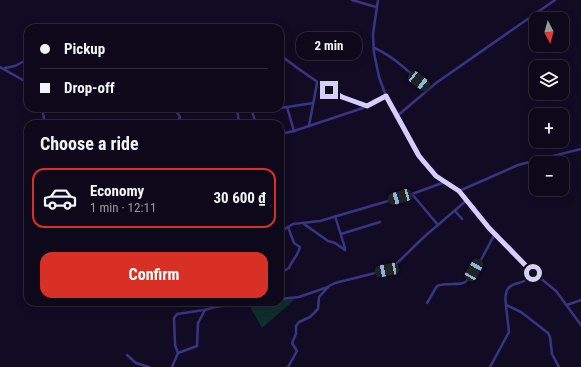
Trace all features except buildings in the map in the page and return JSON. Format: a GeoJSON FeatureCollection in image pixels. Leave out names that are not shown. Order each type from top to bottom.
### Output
{"type":"FeatureCollection","features":[{"type":"Feature","properties":{"kind":"street"},"geometry":{"type":"LineString","coordinates":[[352,0],[376,7]]}},
{"type":"Feature","properties":{"kind":"street"},"geometry":{"type":"LineString","coordinates":[[378,0],[374,26],[374,48],[381,84],[396,116],[419,156],[434,174],[459,191],[495,234],[533,273],[554,288],[581,325]]}},
{"type":"Feature","properties":{"kind":"street"},"geometry":{"type":"LineString","coordinates":[[396,116],[429,89],[555,0]]}},
{"type":"Feature","properties":{"kind":"street"},"geometry":{"type":"LineString","coordinates":[[374,48],[391,56],[399,65],[429,89]]}},
{"type":"Feature","properties":{"kind":"street"},"geometry":{"type":"LineString","coordinates":[[284,58],[317,83],[342,97],[367,106]]}},
{"type":"Feature","properties":{"kind":"street"},"geometry":{"type":"LineString","coordinates":[[1,68],[10,68],[24,61]]}},
{"type":"Feature","properties":{"kind":"street"},"geometry":{"type":"LineString","coordinates":[[1,68],[24,81]]}},
{"type":"Feature","properties":{"kind":"street"},"geometry":{"type":"LineString","coordinates":[[309,126],[317,83]]}},
{"type":"Feature","properties":{"kind":"street"},"geometry":{"type":"LineString","coordinates":[[284,133],[294,132],[367,106],[386,96]]}},
{"type":"Feature","properties":{"kind":"street"},"geometry":{"type":"LineString","coordinates":[[284,107],[313,103]]}},
{"type":"Feature","properties":{"kind":"street"},"geometry":{"type":"LineString","coordinates":[[287,107],[294,132]]}},
{"type":"Feature","properties":{"kind":"street"},"geometry":{"type":"LineString","coordinates":[[459,191],[518,165],[581,149]]}},
{"type":"Feature","properties":{"kind":"street"},"geometry":{"type":"LineString","coordinates":[[284,230],[293,224],[313,223],[412,194],[445,182]]}},
{"type":"Feature","properties":{"kind":"street"},"geometry":{"type":"LineString","coordinates":[[412,194],[438,225]]}},
{"type":"Feature","properties":{"kind":"street"},"geometry":{"type":"LineString","coordinates":[[284,299],[299,297],[329,286],[387,270],[467,200]]}},
{"type":"Feature","properties":{"kind":"street"},"geometry":{"type":"LineString","coordinates":[[455,211],[462,219]]}},
{"type":"Feature","properties":{"kind":"street"},"geometry":{"type":"LineString","coordinates":[[303,223],[345,250],[335,216]]}},
{"type":"Feature","properties":{"kind":"street"},"geometry":{"type":"LineString","coordinates":[[341,234],[380,222]]}},
{"type":"Feature","properties":{"kind":"street"},"geometry":{"type":"LineString","coordinates":[[284,271],[289,268],[292,261],[298,255],[300,247],[294,243],[288,227]]}},
{"type":"Feature","properties":{"kind":"street"},"geometry":{"type":"LineString","coordinates":[[427,303],[437,286],[449,283],[460,284],[469,279],[495,234]]}},
{"type":"Feature","properties":{"kind":"street"},"geometry":{"type":"LineString","coordinates":[[490,367],[509,332],[504,294],[510,286],[530,277],[533,273]]}},
{"type":"Feature","properties":{"kind":"street"},"geometry":{"type":"LineString","coordinates":[[288,367],[297,351],[292,343],[296,334],[296,326],[299,322],[310,317],[318,310],[318,297],[329,286]]}},
{"type":"Feature","properties":{"kind":"street"},"geometry":{"type":"LineString","coordinates":[[567,305],[581,300]]}},
{"type":"Feature","properties":{"kind":"street"},"geometry":{"type":"LineString","coordinates":[[506,305],[521,312],[548,333],[550,337],[552,354],[559,367]]}},
{"type":"Feature","properties":{"kind":"street"},"geometry":{"type":"LineString","coordinates":[[178,354],[175,345],[174,318],[177,314],[223,306]]}},
{"type":"Feature","properties":{"kind":"street"},"geometry":{"type":"LineString","coordinates":[[172,367],[178,354],[197,346],[198,323],[205,310]]}},
{"type":"Feature","properties":{"kind":"street"},"geometry":{"type":"LineString","coordinates":[[127,354],[136,363],[149,367]]}},
{"type":"Feature","properties":{"kind":"green space"},"geometry":{"type":"Polygon","coordinates":[[[284,300],[294,300],[262,328],[250,306],[284,306],[284,300]]]}},
{"type":"Feature","properties":{"kind":"route"},"geometry":{"type":"LineString","coordinates":[[329,90],[342,97],[367,106],[383,99],[386,96],[413,148],[419,156],[436,176],[459,191],[489,228],[533,273]]}}]}
